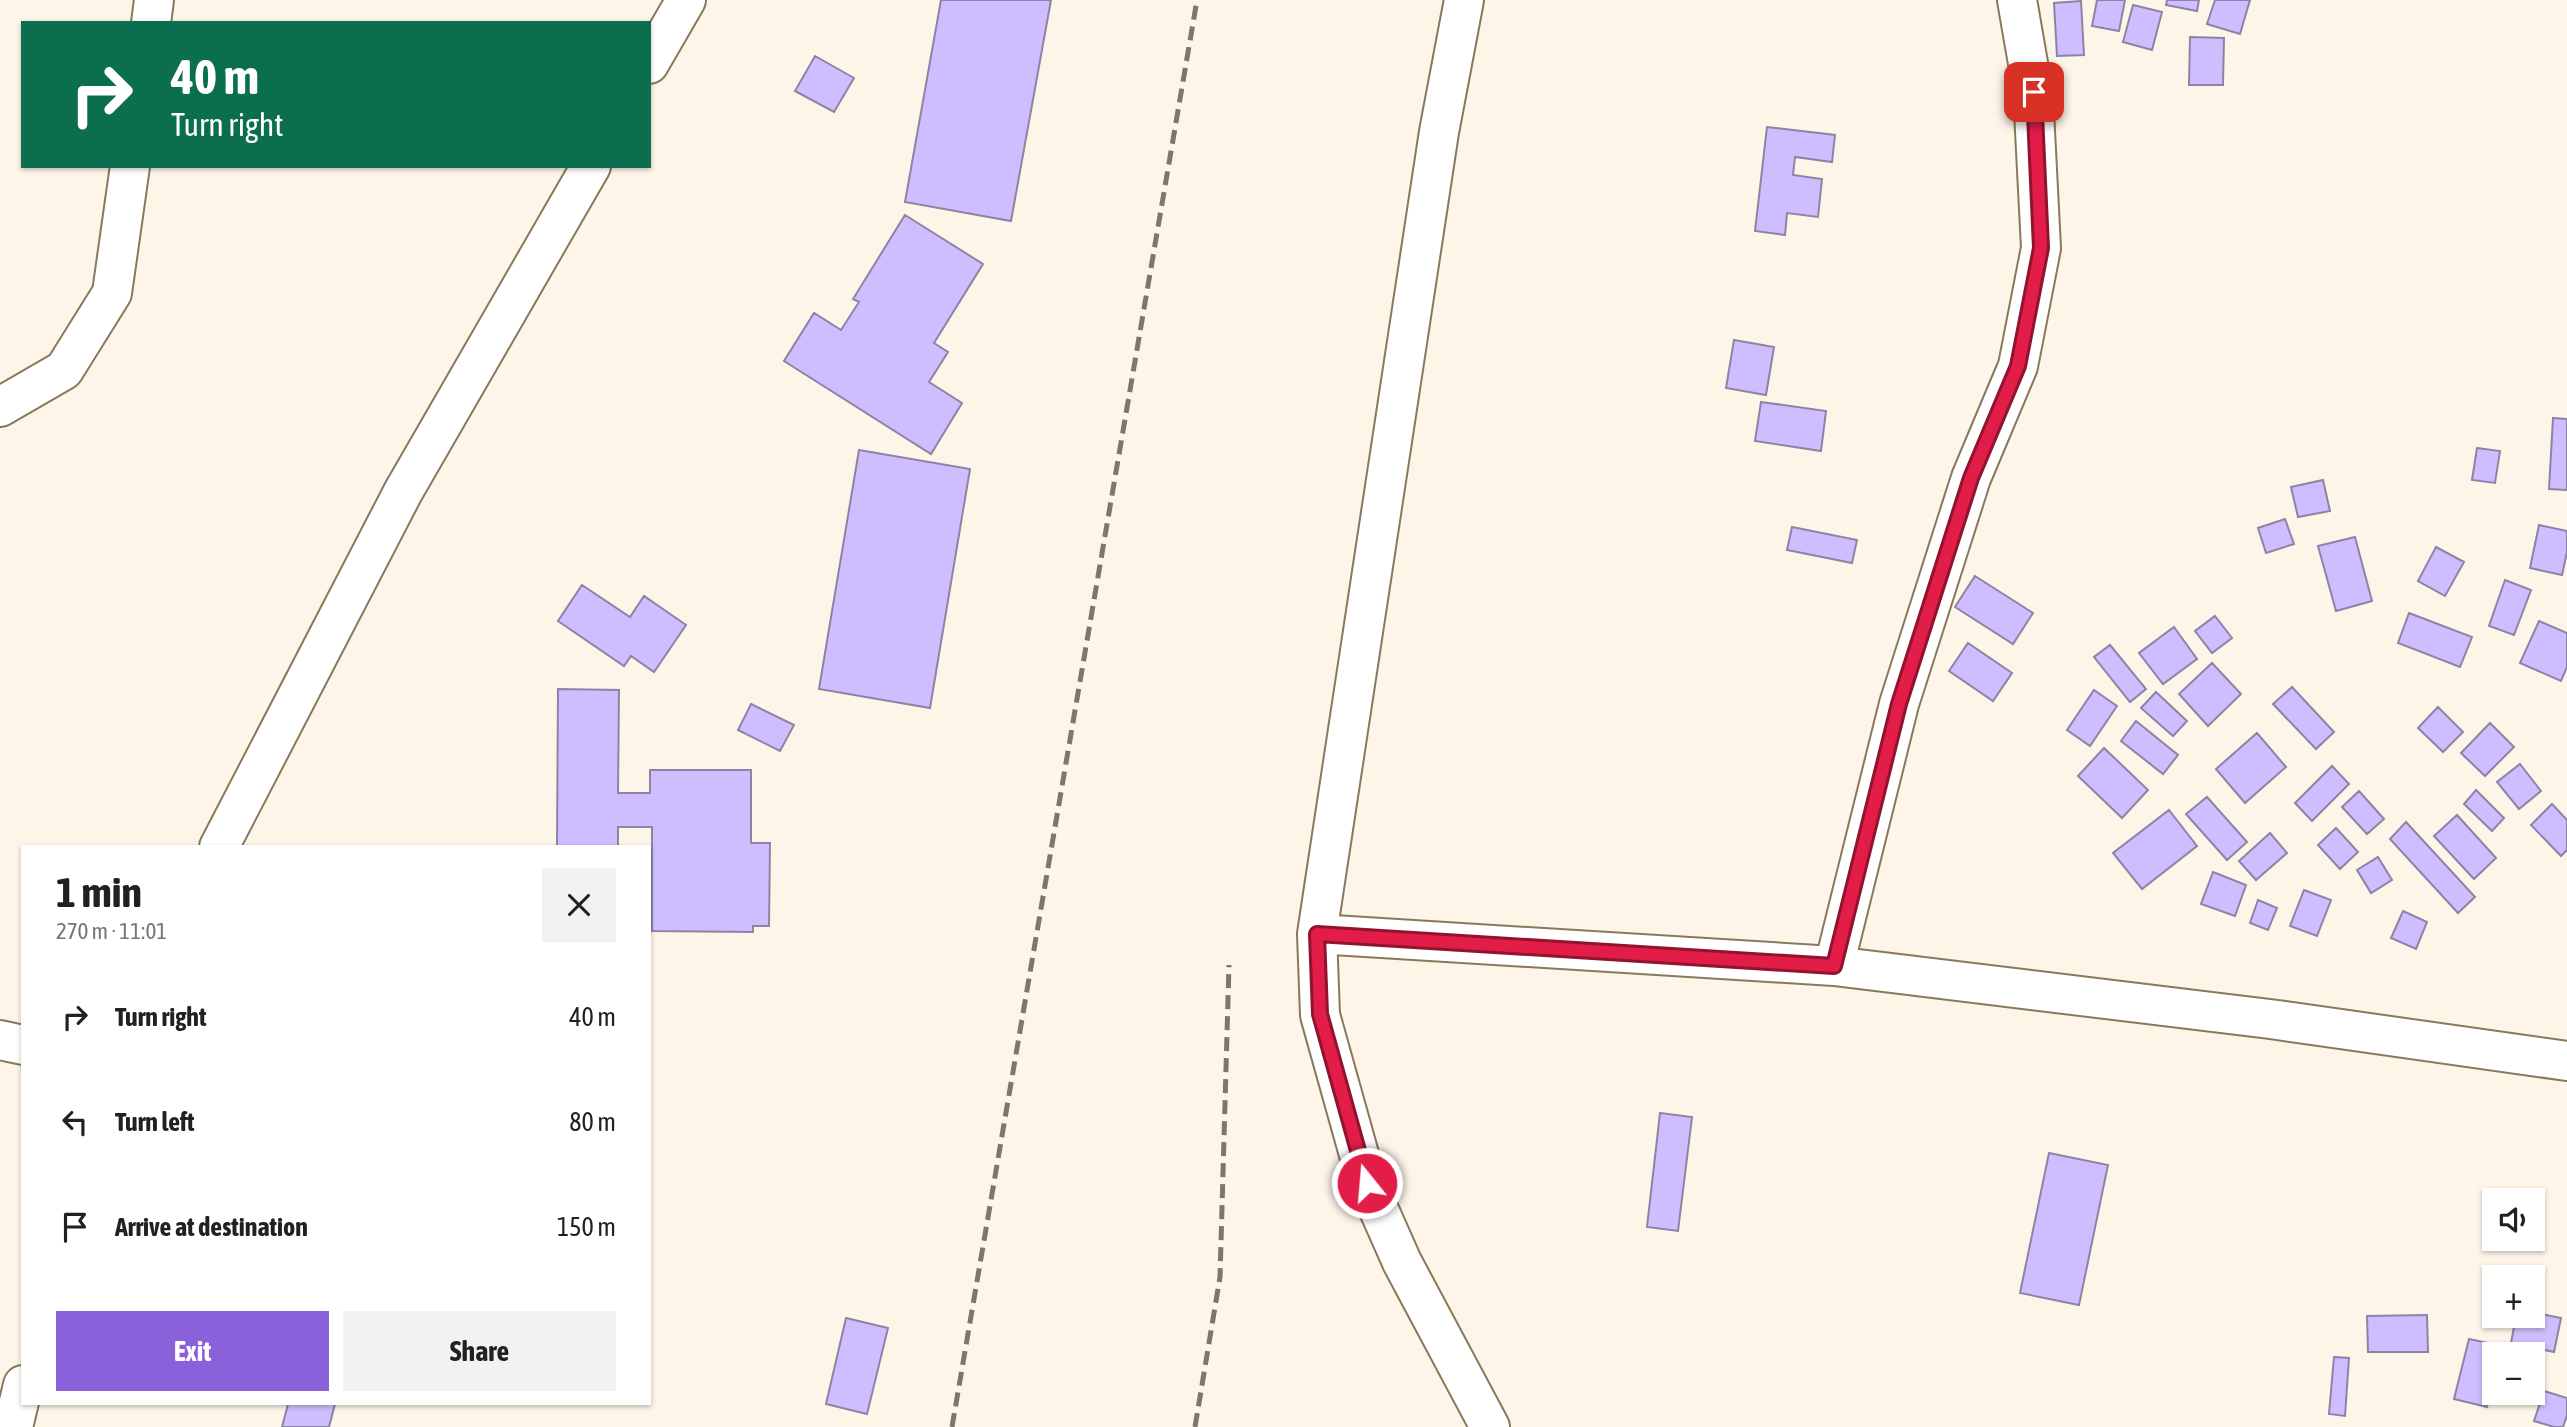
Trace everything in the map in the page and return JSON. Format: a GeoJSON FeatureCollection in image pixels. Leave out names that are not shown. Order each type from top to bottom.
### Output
{"type":"FeatureCollection","features":[{"type":"Feature","properties":{"kind":"main road"},"geometry":{"type":"LineString","coordinates":[[151,21],[154,0]]}},
{"type":"Feature","properties":{"kind":"main road"},"geometry":{"type":"LineString","coordinates":[[651,61],[686,0]]}},
{"type":"Feature","properties":{"kind":"main road"},"geometry":{"type":"LineString","coordinates":[[1464,0],[1439,132],[1317,934],[1320,1014],[1367,1183],[1402,1262],[1490,1427]]}},
{"type":"Feature","properties":{"kind":"main road"},"geometry":{"type":"LineString","coordinates":[[1834,966],[1899,704],[1971,478],[2018,366],[2041,248],[2034,92],[2017,0]]}},
{"type":"Feature","properties":{"kind":"main road"},"geometry":{"type":"LineString","coordinates":[[0,407],[64,370],[112,293],[130,168]]}},
{"type":"Feature","properties":{"kind":"main road"},"geometry":{"type":"LineString","coordinates":[[220,845],[403,492],[590,168]]}},
{"type":"Feature","properties":{"kind":"main road"},"geometry":{"type":"LineString","coordinates":[[1317,934],[1834,966],[2256,1018],[2567,1061]]}},
{"type":"Feature","properties":{"kind":"main road"},"geometry":{"type":"LineString","coordinates":[[0,1040],[21,1045]]}},
{"type":"Feature","properties":{"kind":"main road"},"geometry":{"type":"LineString","coordinates":[[13,1427],[21,1393]]}},
{"type":"Feature","properties":{"kind":"building"},"geometry":{"type":"Polygon","coordinates":[[[941,0],[1051,0],[1011,221],[905,202],[941,0]]]}},
{"type":"Feature","properties":{"kind":"building"},"geometry":{"type":"Polygon","coordinates":[[[2097,0],[2125,0],[2119,31],[2092,26],[2097,0]]]}},
{"type":"Feature","properties":{"kind":"building"},"geometry":{"type":"Polygon","coordinates":[[[2167,0],[2199,0],[2197,11],[2166,5],[2167,0]]]}},
{"type":"Feature","properties":{"kind":"building"},"geometry":{"type":"Polygon","coordinates":[[[2215,0],[2250,0],[2240,34],[2207,24],[2215,0]]]}},
{"type":"Feature","properties":{"kind":"building"},"geometry":{"type":"Polygon","coordinates":[[[2081,1],[2084,55],[2057,56],[2054,3],[2081,1]]]}},
{"type":"Feature","properties":{"kind":"building"},"geometry":{"type":"Polygon","coordinates":[[[2133,5],[2162,12],[2152,50],[2123,42],[2133,5]]]}},
{"type":"Feature","properties":{"kind":"building"},"geometry":{"type":"Polygon","coordinates":[[[2190,37],[2224,38],[2223,85],[2189,85],[2190,37]]]}},
{"type":"Feature","properties":{"kind":"building"},"geometry":{"type":"Polygon","coordinates":[[[815,56],[854,78],[834,112],[795,91],[815,56]]]}},
{"type":"Feature","properties":{"kind":"building"},"geometry":{"type":"Polygon","coordinates":[[[1767,127],[1835,135],[1832,162],[1795,157],[1793,175],[1822,179],[1818,217],[1787,213],[1785,235],[1755,231],[1767,127]]]}},
{"type":"Feature","properties":{"kind":"building"},"geometry":{"type":"Polygon","coordinates":[[[905,215],[983,264],[934,343],[948,352],[929,382],[962,403],[931,454],[784,361],[814,313],[841,330],[859,302],[853,299],[905,215]]]}},
{"type":"Feature","properties":{"kind":"building"},"geometry":{"type":"Polygon","coordinates":[[[1734,340],[1774,347],[1766,395],[1726,388],[1734,340]]]}},
{"type":"Feature","properties":{"kind":"building"},"geometry":{"type":"Polygon","coordinates":[[[1761,402],[1826,411],[1821,451],[1755,441],[1761,402]]]}},
{"type":"Feature","properties":{"kind":"building"},"geometry":{"type":"Polygon","coordinates":[[[2553,418],[2567,419],[2567,490],[2549,489],[2553,418]]]}},
{"type":"Feature","properties":{"kind":"building"},"geometry":{"type":"Polygon","coordinates":[[[2477,448],[2500,451],[2495,483],[2472,480],[2477,448]]]}},
{"type":"Feature","properties":{"kind":"building"},"geometry":{"type":"Polygon","coordinates":[[[859,450],[970,469],[930,708],[819,689],[859,450]]]}},
{"type":"Feature","properties":{"kind":"building"},"geometry":{"type":"Polygon","coordinates":[[[2323,480],[2330,511],[2298,517],[2291,487],[2323,480]]]}},
{"type":"Feature","properties":{"kind":"building"},"geometry":{"type":"Polygon","coordinates":[[[2285,519],[2294,544],[2266,553],[2258,528],[2285,519]]]}},
{"type":"Feature","properties":{"kind":"building"},"geometry":{"type":"Polygon","coordinates":[[[2539,525],[2567,531],[2567,552],[2562,575],[2530,568],[2539,525]]]}},
{"type":"Feature","properties":{"kind":"building"},"geometry":{"type":"Polygon","coordinates":[[[1792,527],[1857,540],[1852,563],[1787,550],[1792,527]]]}},
{"type":"Feature","properties":{"kind":"building"},"geometry":{"type":"Polygon","coordinates":[[[2355,537],[2372,601],[2336,611],[2318,546],[2355,537]]]}},
{"type":"Feature","properties":{"kind":"building"},"geometry":{"type":"Polygon","coordinates":[[[2436,547],[2464,562],[2445,596],[2418,581],[2436,547]]]}},
{"type":"Feature","properties":{"kind":"building"},"geometry":{"type":"Polygon","coordinates":[[[1975,576],[2033,613],[2013,644],[1955,607],[1975,576]]]}},
{"type":"Feature","properties":{"kind":"building"},"geometry":{"type":"Polygon","coordinates":[[[2505,580],[2531,590],[2514,635],[2489,626],[2505,580]]]}},
{"type":"Feature","properties":{"kind":"building"},"geometry":{"type":"Polygon","coordinates":[[[582,585],[630,617],[644,596],[686,625],[654,672],[631,656],[624,666],[558,621],[582,585]]]}},
{"type":"Feature","properties":{"kind":"building"},"geometry":{"type":"Polygon","coordinates":[[[2409,613],[2472,637],[2460,667],[2398,643],[2409,613]]]}},
{"type":"Feature","properties":{"kind":"building"},"geometry":{"type":"Polygon","coordinates":[[[2215,616],[2232,638],[2212,653],[2195,631],[2215,616]]]}},
{"type":"Feature","properties":{"kind":"building"},"geometry":{"type":"Polygon","coordinates":[[[2539,621],[2567,633],[2567,667],[2561,681],[2520,663],[2539,621]]]}},
{"type":"Feature","properties":{"kind":"building"},"geometry":{"type":"Polygon","coordinates":[[[2174,627],[2197,659],[2163,684],[2139,653],[2174,627]]]}},
{"type":"Feature","properties":{"kind":"building"},"geometry":{"type":"Polygon","coordinates":[[[1968,643],[2012,673],[1993,701],[1949,671],[1968,643]]]}},
{"type":"Feature","properties":{"kind":"building"},"geometry":{"type":"Polygon","coordinates":[[[2110,645],[2146,689],[2130,702],[2094,657],[2110,645]]]}},
{"type":"Feature","properties":{"kind":"building"},"geometry":{"type":"Polygon","coordinates":[[[2212,663],[2241,694],[2208,726],[2179,694],[2212,663]]]}},
{"type":"Feature","properties":{"kind":"building"},"geometry":{"type":"Polygon","coordinates":[[[2292,687],[2334,732],[2316,749],[2273,704],[2292,687]]]}},
{"type":"Feature","properties":{"kind":"building"},"geometry":{"type":"Polygon","coordinates":[[[558,689],[619,690],[618,793],[650,793],[650,770],[751,770],[751,843],[770,843],[769,926],[753,926],[753,932],[652,931],[652,827],[618,827],[618,845],[557,845],[558,689]]]}},
{"type":"Feature","properties":{"kind":"building"},"geometry":{"type":"Polygon","coordinates":[[[2094,690],[2117,706],[2090,746],[2067,730],[2094,690]]]}},
{"type":"Feature","properties":{"kind":"building"},"geometry":{"type":"Polygon","coordinates":[[[2156,692],[2187,721],[2173,736],[2141,708],[2156,692]]]}},
{"type":"Feature","properties":{"kind":"building"},"geometry":{"type":"Polygon","coordinates":[[[751,704],[794,725],[780,751],[738,730],[751,704]]]}},
{"type":"Feature","properties":{"kind":"building"},"geometry":{"type":"Polygon","coordinates":[[[2438,707],[2463,732],[2443,752],[2418,728],[2438,707]]]}},
{"type":"Feature","properties":{"kind":"building"},"geometry":{"type":"Polygon","coordinates":[[[2136,721],[2178,755],[2163,774],[2121,741],[2136,721]]]}},
{"type":"Feature","properties":{"kind":"building"},"geometry":{"type":"Polygon","coordinates":[[[2490,723],[2514,747],[2485,776],[2461,753],[2490,723]]]}},
{"type":"Feature","properties":{"kind":"building"},"geometry":{"type":"Polygon","coordinates":[[[2257,733],[2286,767],[2245,803],[2216,769],[2257,733]]]}},
{"type":"Feature","properties":{"kind":"building"},"geometry":{"type":"Polygon","coordinates":[[[2104,748],[2148,790],[2122,818],[2078,776],[2104,748]]]}},
{"type":"Feature","properties":{"kind":"building"},"geometry":{"type":"Polygon","coordinates":[[[2520,764],[2541,791],[2519,809],[2497,782],[2520,764]]]}},
{"type":"Feature","properties":{"kind":"building"},"geometry":{"type":"Polygon","coordinates":[[[2332,766],[2349,784],[2312,821],[2295,803],[2332,766]]]}},
{"type":"Feature","properties":{"kind":"building"},"geometry":{"type":"Polygon","coordinates":[[[2476,790],[2504,818],[2492,831],[2464,804],[2476,790]]]}},
{"type":"Feature","properties":{"kind":"building"},"geometry":{"type":"Polygon","coordinates":[[[2359,791],[2384,819],[2367,834],[2342,807],[2359,791]]]}},
{"type":"Feature","properties":{"kind":"building"},"geometry":{"type":"Polygon","coordinates":[[[2207,797],[2247,842],[2227,860],[2186,814],[2207,797]]]}},
{"type":"Feature","properties":{"kind":"building"},"geometry":{"type":"Polygon","coordinates":[[[2552,804],[2567,820],[2567,850],[2561,856],[2531,825],[2552,804]]]}},
{"type":"Feature","properties":{"kind":"building"},"geometry":{"type":"Polygon","coordinates":[[[2169,810],[2197,846],[2142,889],[2113,853],[2169,810]]]}},
{"type":"Feature","properties":{"kind":"building"},"geometry":{"type":"Polygon","coordinates":[[[2457,815],[2496,858],[2474,879],[2434,836],[2457,815]]]}},
{"type":"Feature","properties":{"kind":"building"},"geometry":{"type":"Polygon","coordinates":[[[2406,822],[2475,897],[2458,913],[2390,839],[2406,822]]]}},
{"type":"Feature","properties":{"kind":"building"},"geometry":{"type":"Polygon","coordinates":[[[2336,828],[2358,852],[2340,869],[2318,845],[2336,828]]]}},
{"type":"Feature","properties":{"kind":"building"},"geometry":{"type":"Polygon","coordinates":[[[2270,833],[2287,853],[2256,880],[2239,861],[2270,833]]]}},
{"type":"Feature","properties":{"kind":"building"},"geometry":{"type":"Polygon","coordinates":[[[2378,857],[2392,880],[2371,893],[2357,870],[2378,857]]]}},
{"type":"Feature","properties":{"kind":"building"},"geometry":{"type":"Polygon","coordinates":[[[2213,872],[2246,885],[2235,916],[2201,904],[2213,872]]]}},
{"type":"Feature","properties":{"kind":"building"},"geometry":{"type":"Polygon","coordinates":[[[2304,890],[2331,900],[2317,936],[2290,926],[2304,890]]]}},
{"type":"Feature","properties":{"kind":"building"},"geometry":{"type":"Polygon","coordinates":[[[2258,900],[2277,908],[2268,930],[2250,923],[2258,900]]]}},
{"type":"Feature","properties":{"kind":"building"},"geometry":{"type":"Polygon","coordinates":[[[2403,911],[2427,922],[2416,949],[2391,938],[2403,911]]]}},
{"type":"Feature","properties":{"kind":"building"},"geometry":{"type":"Polygon","coordinates":[[[1660,1113],[1692,1117],[1678,1231],[1647,1227],[1660,1113]]]}},
{"type":"Feature","properties":{"kind":"building"},"geometry":{"type":"Polygon","coordinates":[[[2049,1153],[2108,1165],[2079,1305],[2020,1293],[2049,1153]]]}},
{"type":"Feature","properties":{"kind":"building"},"geometry":{"type":"Polygon","coordinates":[[[2427,1315],[2428,1352],[2368,1352],[2367,1316],[2427,1315]]]}},
{"type":"Feature","properties":{"kind":"building"},"geometry":{"type":"Polygon","coordinates":[[[2545,1315],[2561,1318],[2554,1352],[2545,1350],[2545,1342],[2511,1342],[2514,1328],[2545,1328],[2545,1315]]]}},
{"type":"Feature","properties":{"kind":"building"},"geometry":{"type":"Polygon","coordinates":[[[846,1318],[888,1328],[867,1414],[826,1404],[846,1318]]]}},
{"type":"Feature","properties":{"kind":"building"},"geometry":{"type":"Polygon","coordinates":[[[2469,1339],[2483,1342],[2482,1405],[2487,1407],[2454,1399],[2469,1339]]]}},
{"type":"Feature","properties":{"kind":"building"},"geometry":{"type":"Polygon","coordinates":[[[2334,1357],[2349,1358],[2345,1416],[2329,1414],[2334,1357]]]}},
{"type":"Feature","properties":{"kind":"building"},"geometry":{"type":"Polygon","coordinates":[[[2545,1391],[2567,1398],[2567,1415],[2563,1427],[2534,1421],[2539,1405],[2545,1405],[2545,1391]]]}},
{"type":"Feature","properties":{"kind":"building"},"geometry":{"type":"Polygon","coordinates":[[[288,1405],[335,1405],[329,1427],[282,1427],[288,1405]]]}},
{"type":"Feature","properties":{"kind":"railway"},"geometry":{"type":"LineString","coordinates":[[952,1427],[1197,0]]}},
{"type":"Feature","properties":{"kind":"railway"},"geometry":{"type":"LineString","coordinates":[[1195,1427],[1220,1277],[1229,965]]}},
{"type":"Feature","properties":{"kind":"route"},"geometry":{"type":"LineString","coordinates":[[1367,1183],[1320,1014],[1317,934],[1834,966],[1899,704],[1971,478],[2018,366],[2041,248],[2034,92]]}}]}
